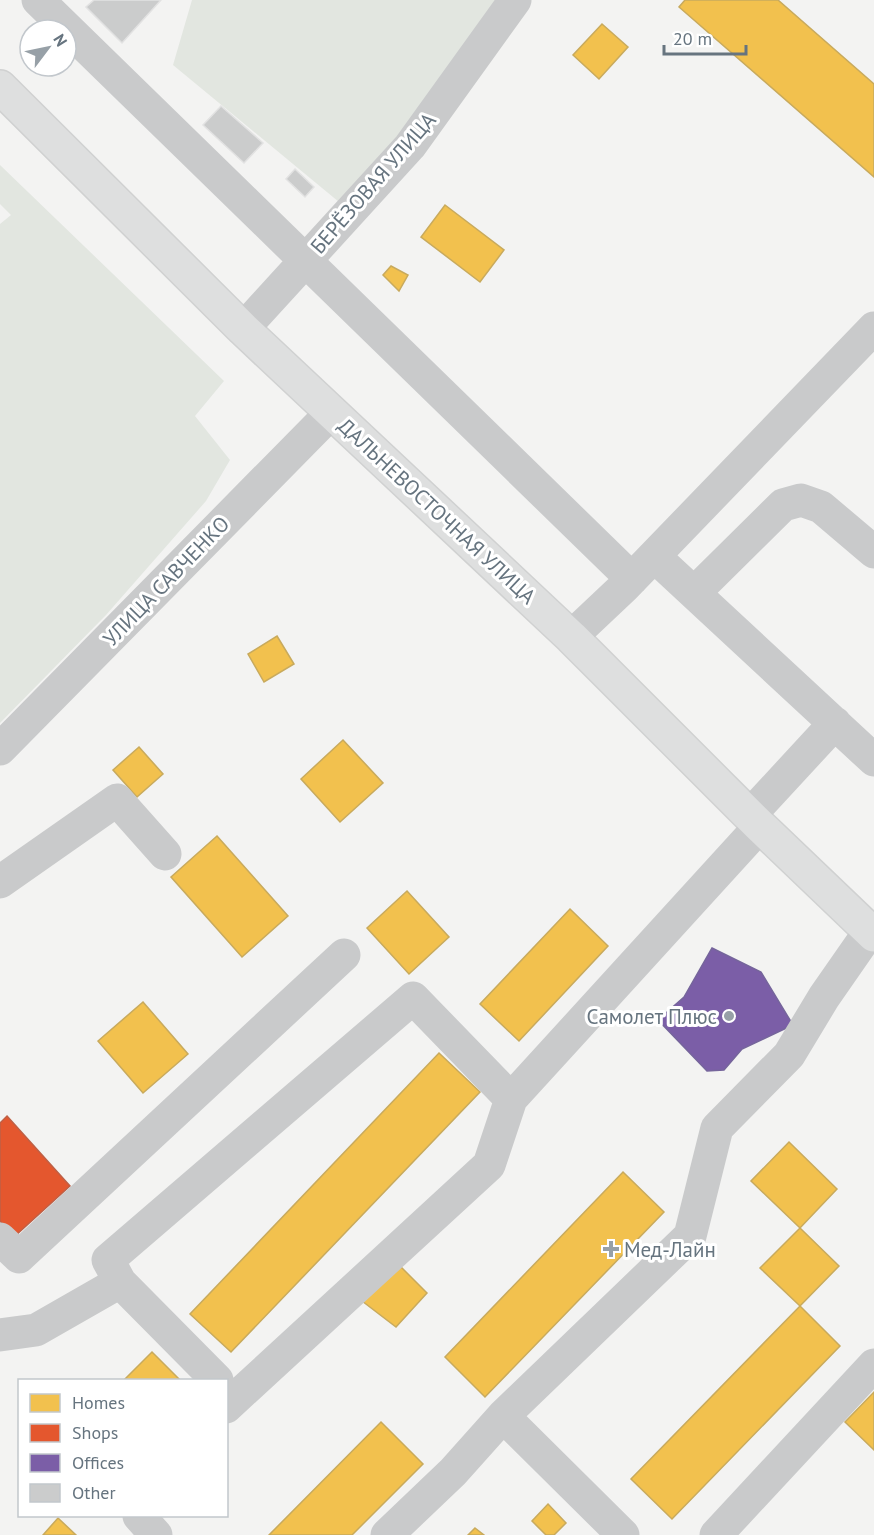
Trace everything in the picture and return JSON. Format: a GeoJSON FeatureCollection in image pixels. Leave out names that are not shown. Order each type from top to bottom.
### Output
{"type":"FeatureCollection","features":[{"type":"Feature","properties":{"kind":"main road","name":"ДАЛЬНЕВОСТОЧНАЯ УЛИЦА"},"geometry":{"type":"LineString","coordinates":[[0,87],[243,329],[571,637],[872,933]]}},
{"type":"Feature","properties":{"kind":"street"},"geometry":{"type":"LineString","coordinates":[[39,0],[632,579]]}},
{"type":"Feature","properties":{"kind":"street","name":"БЕРЁЗОВАЯ УЛИЦА"},"geometry":{"type":"LineString","coordinates":[[243,329],[410,146],[515,0]]}},
{"type":"Feature","properties":{"kind":"street"},"geometry":{"type":"LineString","coordinates":[[571,637],[632,579],[874,328]]}},
{"type":"Feature","properties":{"kind":"street","name":"УЛИЦА САВЧЕНКО"},"geometry":{"type":"LineString","coordinates":[[0,749],[331,413]]}},
{"type":"Feature","properties":{"kind":"street"},"geometry":{"type":"LineString","coordinates":[[694,592],[783,505],[801,500],[821,507],[874,552]]}},
{"type":"Feature","properties":{"kind":"street"},"geometry":{"type":"LineString","coordinates":[[654,556],[874,759]]}},
{"type":"Feature","properties":{"kind":"street"},"geometry":{"type":"LineString","coordinates":[[228,1392],[489,1165],[511,1099],[755,820],[835,723]]}},
{"type":"Feature","properties":{"kind":"street"},"geometry":{"type":"LineString","coordinates":[[0,882],[117,800],[165,854]]}},
{"type":"Feature","properties":{"kind":"street"},"geometry":{"type":"LineString","coordinates":[[387,1535],[453,1472],[502,1416],[690,1236],[717,1128],[789,1055],[824,996],[872,933]]}},
{"type":"Feature","properties":{"kind":"street"},"geometry":{"type":"LineString","coordinates":[[0,1239],[19,1257],[344,955]]}},
{"type":"Feature","properties":{"kind":"street"},"geometry":{"type":"LineString","coordinates":[[212,1379],[120,1282],[108,1260],[413,998],[511,1099]]}},
{"type":"Feature","properties":{"kind":"street"},"geometry":{"type":"LineString","coordinates":[[0,1335],[36,1330],[120,1282]]}},
{"type":"Feature","properties":{"kind":"street"},"geometry":{"type":"LineString","coordinates":[[716,1535],[874,1365]]}},
{"type":"Feature","properties":{"kind":"street"},"geometry":{"type":"LineString","coordinates":[[502,1416],[623,1535]]}},
{"type":"Feature","properties":{"kind":"street"},"geometry":{"type":"LineString","coordinates":[[141,1517],[156,1535]]}},
{"type":"Feature","properties":{"kind":"shaded area"},"geometry":{"type":"Polygon","coordinates":[[[192,0],[506,0],[381,161],[339,202],[173,65],[192,0]]]}},
{"type":"Feature","properties":{"kind":"shaded area"},"geometry":{"type":"Polygon","coordinates":[[[0,165],[224,381],[195,416],[230,460],[206,501],[106,615],[0,723],[0,224],[11,215],[0,204],[0,165]]]}},
{"type":"Feature","properties":{"kind":"building: Homes"},"geometry":{"type":"Polygon","coordinates":[[[685,0],[778,0],[874,84],[874,177],[679,7],[685,0]]]}},
{"type":"Feature","properties":{"kind":"building: Homes"},"geometry":{"type":"Polygon","coordinates":[[[602,24],[628,47],[599,79],[573,55],[602,24]]]}},
{"type":"Feature","properties":{"kind":"building: Homes"},"geometry":{"type":"Polygon","coordinates":[[[445,205],[504,250],[480,282],[421,237],[445,205]]]}},
{"type":"Feature","properties":{"kind":"building: Homes"},"geometry":{"type":"Polygon","coordinates":[[[391,266],[408,275],[399,291],[383,275],[391,266]]]}},
{"type":"Feature","properties":{"kind":"building: Homes"},"geometry":{"type":"Polygon","coordinates":[[[277,636],[294,664],[264,682],[248,654],[277,636]]]}},
{"type":"Feature","properties":{"kind":"building: Homes"},"geometry":{"type":"Polygon","coordinates":[[[343,740],[383,783],[340,822],[301,779],[343,740]]]}},
{"type":"Feature","properties":{"kind":"building: Homes"},"geometry":{"type":"Polygon","coordinates":[[[139,747],[163,774],[137,797],[113,770],[139,747]]]}},
{"type":"Feature","properties":{"kind":"building: Homes"},"geometry":{"type":"Polygon","coordinates":[[[217,836],[288,916],[242,957],[171,877],[217,836]]]}},
{"type":"Feature","properties":{"kind":"building: Homes"},"geometry":{"type":"Polygon","coordinates":[[[407,891],[449,937],[409,974],[367,928],[407,891]]]}},
{"type":"Feature","properties":{"kind":"building: Homes"},"geometry":{"type":"Polygon","coordinates":[[[570,909],[608,946],[519,1041],[480,1004],[570,909]]]}},
{"type":"Feature","properties":{"kind":"building: Homes"},"geometry":{"type":"Polygon","coordinates":[[[143,1002],[188,1054],[143,1093],[98,1041],[143,1002]]]}},
{"type":"Feature","properties":{"kind":"building: Homes"},"geometry":{"type":"Polygon","coordinates":[[[439,1053],[480,1092],[231,1352],[190,1314],[439,1053]]]}},
{"type":"Feature","properties":{"kind":"building: Homes"},"geometry":{"type":"Polygon","coordinates":[[[789,1142],[837,1189],[800,1228],[751,1181],[789,1142]]]}},
{"type":"Feature","properties":{"kind":"building: Homes"},"geometry":{"type":"Polygon","coordinates":[[[623,1172],[664,1212],[485,1397],[445,1357],[623,1172]]]}},
{"type":"Feature","properties":{"kind":"building: Homes"},"geometry":{"type":"Polygon","coordinates":[[[800,1228],[839,1266],[800,1306],[760,1268],[800,1228]]]}},
{"type":"Feature","properties":{"kind":"building: Homes"},"geometry":{"type":"Polygon","coordinates":[[[399,1265],[427,1293],[396,1327],[362,1301],[399,1265]]]}},
{"type":"Feature","properties":{"kind":"building: Homes"},"geometry":{"type":"Polygon","coordinates":[[[800,1306],[840,1346],[672,1519],[631,1479],[800,1306]]]}},
{"type":"Feature","properties":{"kind":"building: Homes"},"geometry":{"type":"Polygon","coordinates":[[[152,1352],[179,1379],[125,1379],[152,1352]]]}},
{"type":"Feature","properties":{"kind":"building: Homes"},"geometry":{"type":"Polygon","coordinates":[[[874,1392],[874,1450],[845,1422],[874,1392]]]}},
{"type":"Feature","properties":{"kind":"building: Homes"},"geometry":{"type":"Polygon","coordinates":[[[381,1422],[423,1464],[352,1535],[269,1535],[381,1422]]]}},
{"type":"Feature","properties":{"kind":"building: Homes"},"geometry":{"type":"Polygon","coordinates":[[[548,1504],[566,1523],[554,1535],[546,1535],[532,1521],[548,1504]]]}},
{"type":"Feature","properties":{"kind":"building: Homes"},"geometry":{"type":"Polygon","coordinates":[[[58,1518],[76,1535],[43,1535],[58,1518]]]}},
{"type":"Feature","properties":{"kind":"building: Homes"},"geometry":{"type":"Polygon","coordinates":[[[475,1528],[484,1535],[468,1535],[475,1528]]]}},
{"type":"Feature","properties":{"kind":"building: Shops"},"geometry":{"type":"Polygon","coordinates":[[[7,1116],[70,1186],[14,1237],[0,1221],[0,1123],[7,1116]]]}},
{"type":"Feature","properties":{"kind":"building: Offices"},"geometry":{"type":"Polygon","coordinates":[[[712,948],[761,972],[793,1025],[742,1049],[724,1070],[707,1071],[658,1020],[684,997],[712,948]]]}},
{"type":"Feature","properties":{"kind":"building: Other"},"geometry":{"type":"Polygon","coordinates":[[[94,0],[161,0],[122,43],[86,7],[94,0]]]}},
{"type":"Feature","properties":{"kind":"building: Other"},"geometry":{"type":"Polygon","coordinates":[[[221,106],[263,143],[244,163],[203,125],[221,106]]]}},
{"type":"Feature","properties":{"kind":"building: Other"},"geometry":{"type":"Polygon","coordinates":[[[295,169],[314,187],[305,197],[286,179],[295,169]]]}},
{"type":"Feature","properties":{"kind":"place","name":"Самолет Плюс"},"geometry":{"type":"Point","coordinates":[729,1016]}},
{"type":"Feature","properties":{"kind":"place","name":"Мед-Лайн"},"geometry":{"type":"Point","coordinates":[611,1249]}}]}
